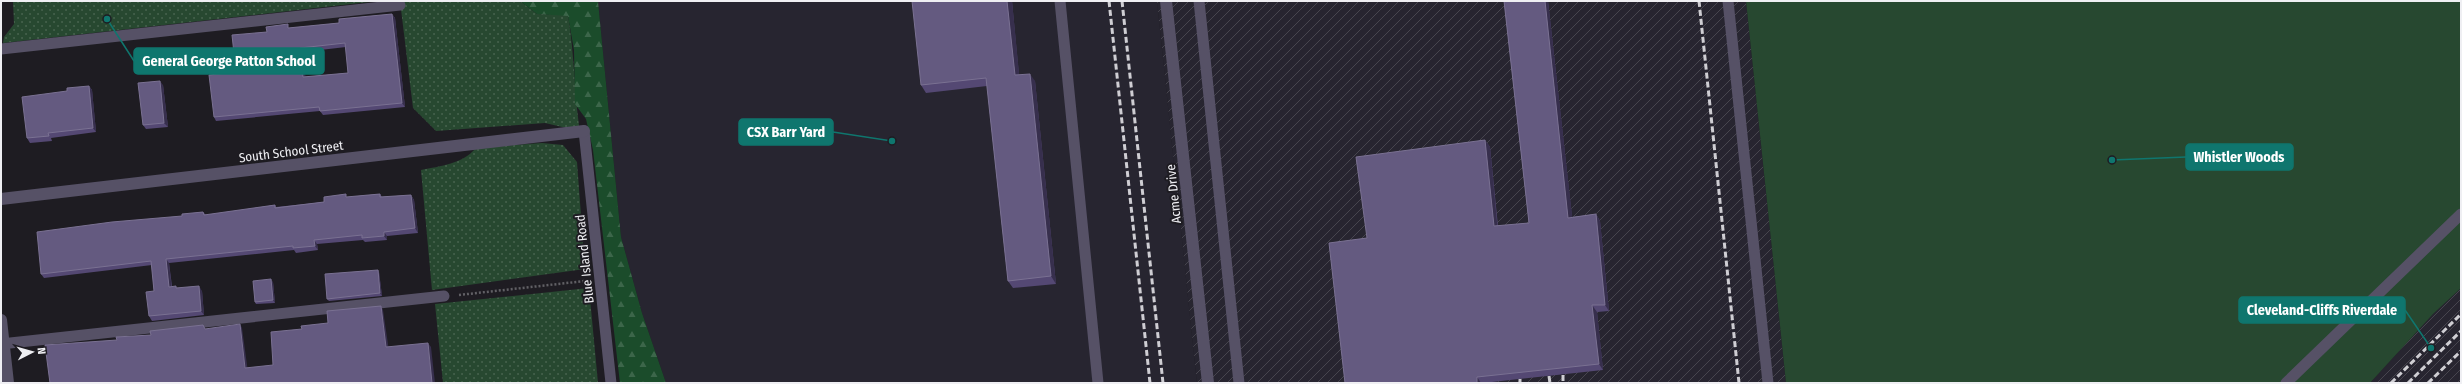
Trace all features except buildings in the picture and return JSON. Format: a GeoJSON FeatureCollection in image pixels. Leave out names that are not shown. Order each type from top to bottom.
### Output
{"type":"FeatureCollection","features":[{"type":"Feature","properties":{"kind":"street","name":"Acme Drive"},"geometry":{"type":"LineString","coordinates":[[1166,1],[1208,383]]}},
{"type":"Feature","properties":{"kind":"street","name":"South School Street"},"geometry":{"type":"LineString","coordinates":[[1,199],[584,131]]}},
{"type":"Feature","properties":{"kind":"street"},"geometry":{"type":"LineString","coordinates":[[1,320],[2,344],[8,383]]}},
{"type":"Feature","properties":{"kind":"lane"},"geometry":{"type":"LineString","coordinates":[[1060,1],[1098,383]]}},
{"type":"Feature","properties":{"kind":"lane"},"geometry":{"type":"LineString","coordinates":[[1199,1],[1239,383]]}},
{"type":"Feature","properties":{"kind":"lane"},"geometry":{"type":"LineString","coordinates":[[1728,1],[1768,383]]}},
{"type":"Feature","properties":{"kind":"lane"},"geometry":{"type":"LineString","coordinates":[[1,49],[400,5]]}},
{"type":"Feature","properties":{"kind":"lane","name":"Blue Island Road"},"geometry":{"type":"LineString","coordinates":[[584,131],[611,383]]}},
{"type":"Feature","properties":{"kind":"lane"},"geometry":{"type":"LineString","coordinates":[[2286,383],[2461,214]]}},
{"type":"Feature","properties":{"kind":"lane"},"geometry":{"type":"LineString","coordinates":[[2,344],[444,296]]}},
{"type":"Feature","properties":{"kind":"path"},"geometry":{"type":"LineString","coordinates":[[444,296],[600,279]]}},
{"type":"Feature","properties":{"kind":"shaded area"},"geometry":{"type":"Polygon","coordinates":[[[598,1],[1157,1],[1197,383],[666,383],[642,313],[621,237],[598,1]]]}},
{"type":"Feature","properties":{"kind":"shaded area"},"geometry":{"type":"Polygon","coordinates":[[[1157,1],[1746,1],[1786,383],[1197,383],[1157,1]]]}},
{"type":"Feature","properties":{"kind":"shaded area"},"geometry":{"type":"Polygon","coordinates":[[[2461,288],[2461,383],[2370,383],[2433,314],[2461,288]]]}},
{"type":"Feature","properties":{"kind":"green space"},"geometry":{"type":"Polygon","coordinates":[[[13,1],[378,1],[3,43],[4,37],[14,24],[13,1]]]}},
{"type":"Feature","properties":{"kind":"green space"},"geometry":{"type":"Polygon","coordinates":[[[400,1],[520,1],[537,14],[568,15],[581,139],[571,129],[545,123],[436,131],[413,108],[400,1]]]}},
{"type":"Feature","properties":{"kind":"green space"},"geometry":{"type":"Polygon","coordinates":[[[520,1],[598,1],[621,237],[642,313],[666,383],[620,383],[593,150],[586,119],[575,104],[574,50],[568,16],[537,14],[520,1]]]}},
{"type":"Feature","properties":{"kind":"green space"},"geometry":{"type":"Polygon","coordinates":[[[1746,1],[2461,1],[2461,288],[2433,314],[2370,383],[1786,383],[1746,1]]]}},
{"type":"Feature","properties":{"kind":"green space"},"geometry":{"type":"Polygon","coordinates":[[[542,143],[563,145],[577,162],[585,269],[432,290],[421,170],[451,164],[464,158],[476,148],[542,143]]]}},
{"type":"Feature","properties":{"kind":"green space"},"geometry":{"type":"Polygon","coordinates":[[[589,288],[598,383],[443,383],[435,304],[589,288]]]}},
{"type":"Feature","properties":{"kind":"railway"},"geometry":{"type":"LineString","coordinates":[[1109,1],[1150,383]]}},
{"type":"Feature","properties":{"kind":"railway"},"geometry":{"type":"LineString","coordinates":[[1122,1],[1163,383]]}},
{"type":"Feature","properties":{"kind":"railway"},"geometry":{"type":"LineString","coordinates":[[1699,1],[1739,383]]}},
{"type":"Feature","properties":{"kind":"railway"},"geometry":{"type":"LineString","coordinates":[[2391,383],[2461,314]]}},
{"type":"Feature","properties":{"kind":"railway"},"geometry":{"type":"LineString","coordinates":[[2408,383],[2461,331]]}},
{"type":"Feature","properties":{"kind":"railway"},"geometry":{"type":"LineString","coordinates":[[2428,383],[2461,351]]}},
{"type":"Feature","properties":{"kind":"railway"},"geometry":{"type":"LineString","coordinates":[[1563,375],[1563,383]]}},
{"type":"Feature","properties":{"kind":"railway"},"geometry":{"type":"LineString","coordinates":[[1549,376],[1550,383]]}},
{"type":"Feature","properties":{"kind":"place","name":"General George Patton School"},"geometry":{"type":"Point","coordinates":[107,19]}},
{"type":"Feature","properties":{"kind":"place","name":"CSX Barr Yard"},"geometry":{"type":"Point","coordinates":[892,141]}},
{"type":"Feature","properties":{"kind":"place","name":"Whistler Woods"},"geometry":{"type":"Point","coordinates":[2112,160]}},
{"type":"Feature","properties":{"kind":"place","name":"Cleveland-Cliffs Riverdale"},"geometry":{"type":"Point","coordinates":[2431,348]}}]}
